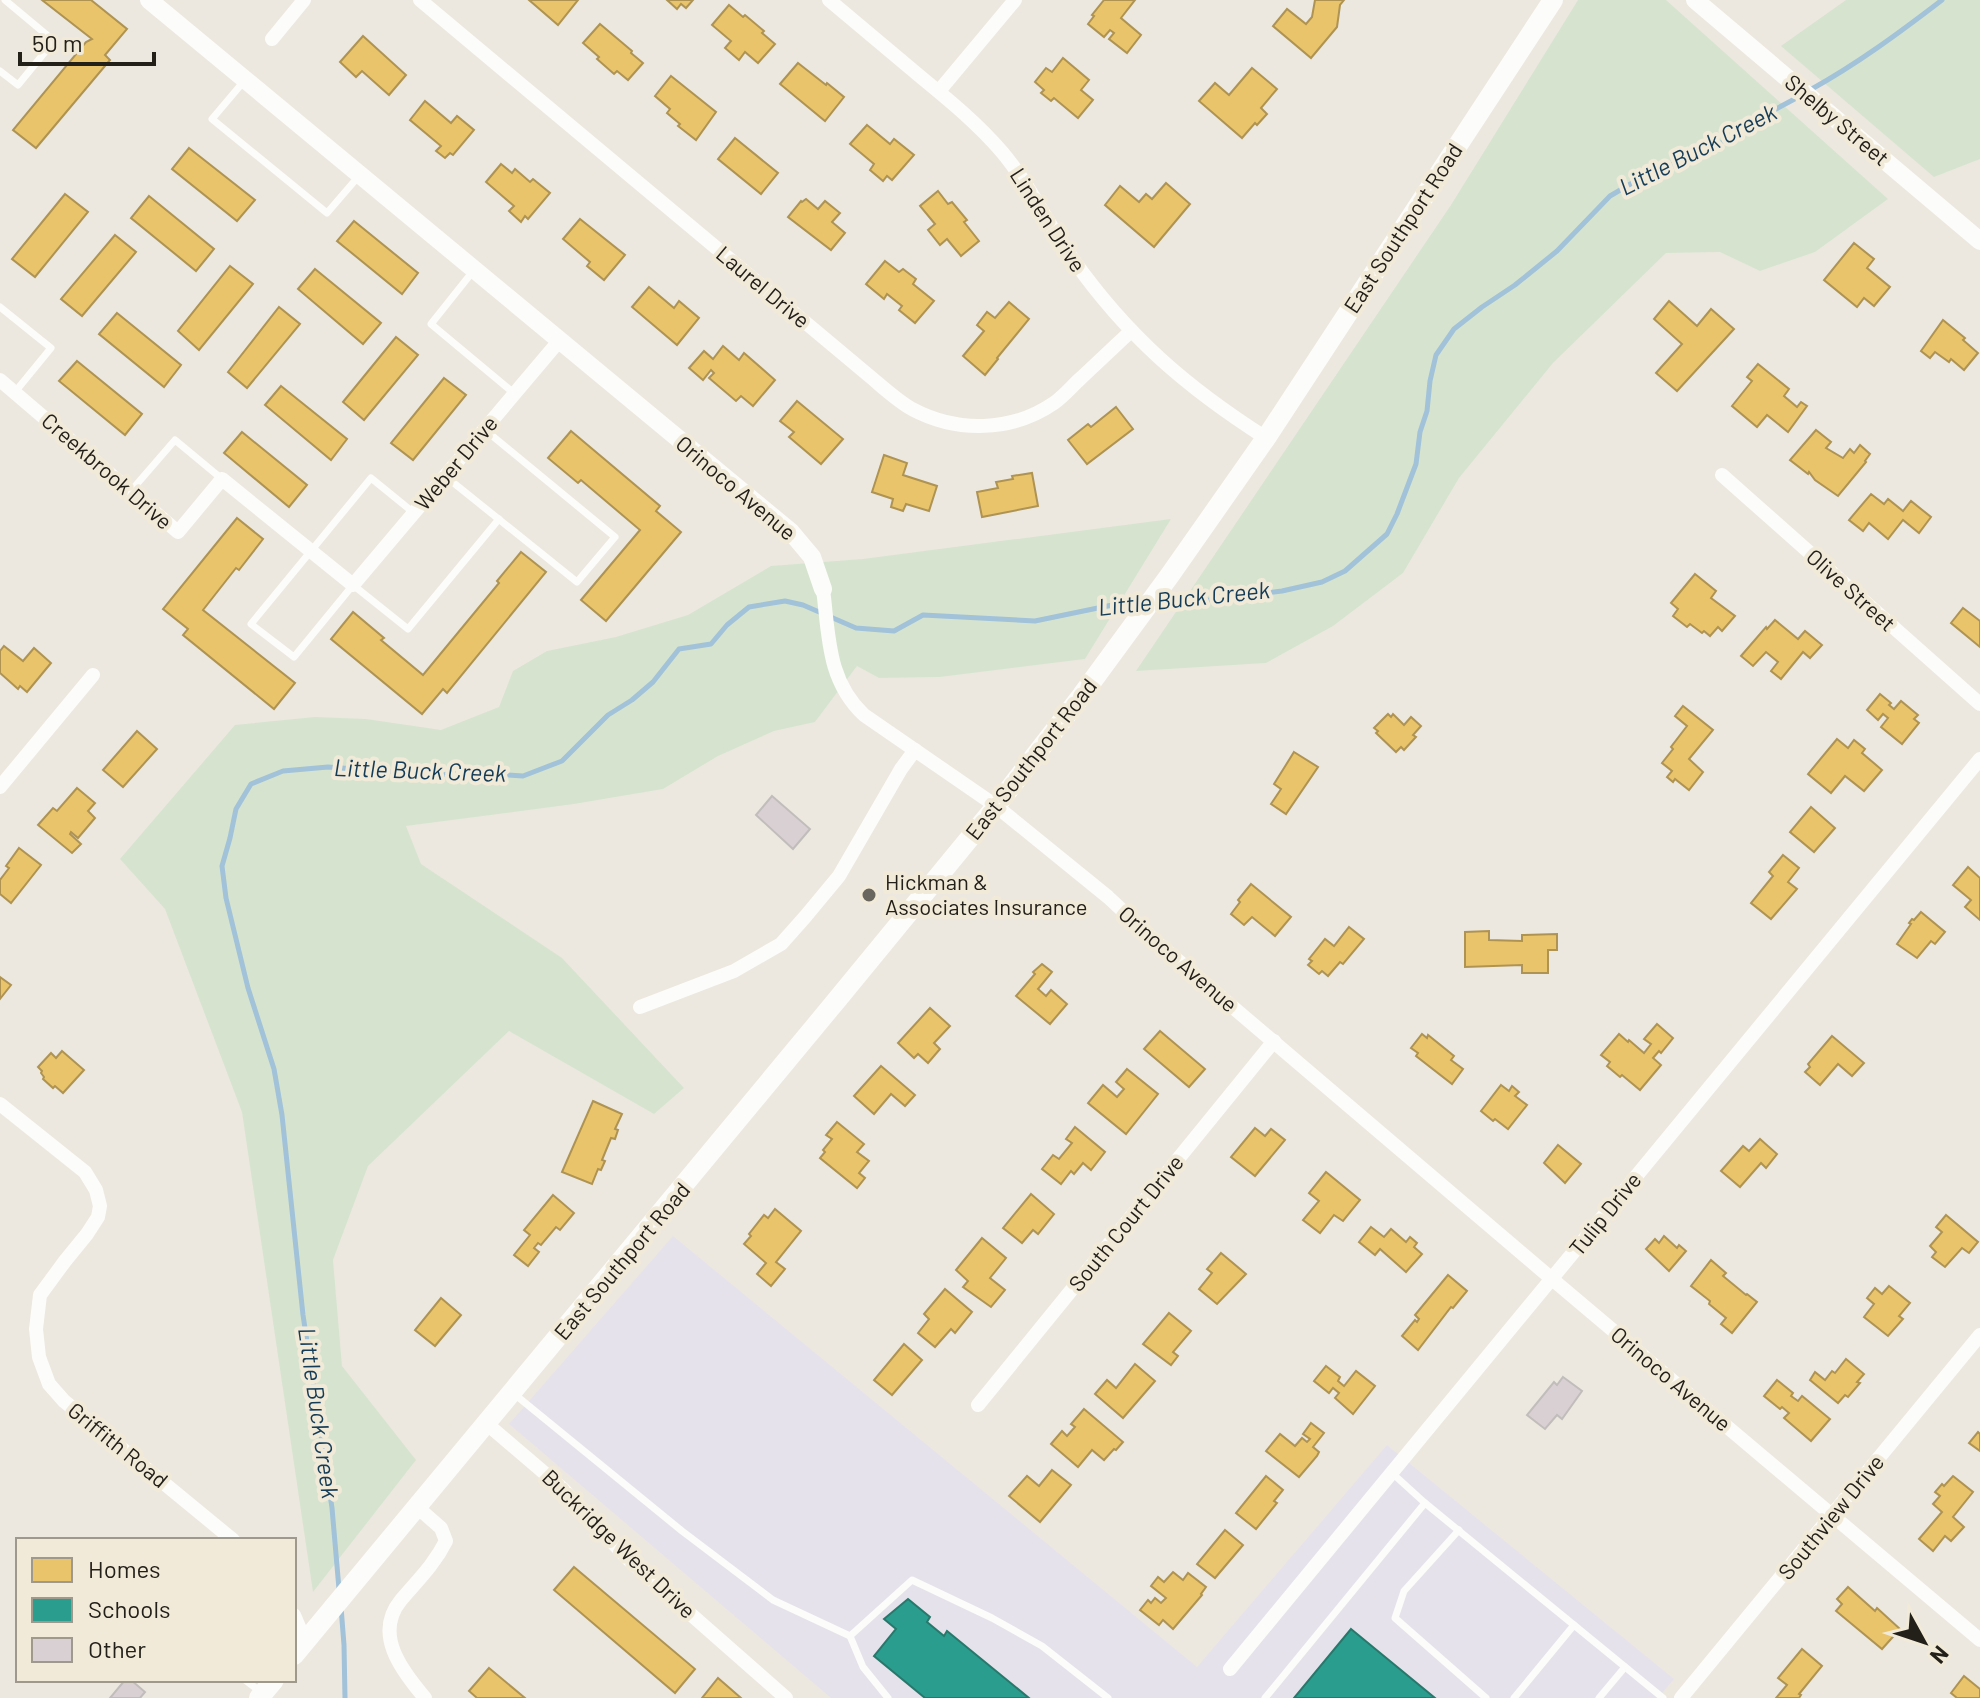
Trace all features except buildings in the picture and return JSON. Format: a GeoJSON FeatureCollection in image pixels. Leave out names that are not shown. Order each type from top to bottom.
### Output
{"type":"FeatureCollection","features":[{"type":"Feature","properties":{"kind":"main road","name":"East Southport Road"},"geometry":{"type":"LineString","coordinates":[[303,1644],[996,806],[1082,695],[1266,438],[1553,0]]}},
{"type":"Feature","properties":{"kind":"street","name":"Orinoco Avenue"},"geometry":{"type":"LineString","coordinates":[[149,0],[791,532],[812,557],[823,589],[832,661],[842,687],[854,705],[996,806],[1108,897],[1154,940],[1980,1640]]}},
{"type":"Feature","properties":{"kind":"street"},"geometry":{"type":"LineString","coordinates":[[272,39],[304,0]]}},
{"type":"Feature","properties":{"kind":"street","name":"Laurel Drive"},"geometry":{"type":"LineString","coordinates":[[420,0],[896,398],[931,418],[963,426],[987,426],[1011,423],[1034,414],[1055,402],[1131,331]]}},
{"type":"Feature","properties":{"kind":"street","name":"Linden Drive"},"geometry":{"type":"LineString","coordinates":[[829,0],[939,91],[1002,152],[1070,255],[1131,331],[1194,389],[1266,438]]}},
{"type":"Feature","properties":{"kind":"street"},"geometry":{"type":"LineString","coordinates":[[939,91],[1015,0]]}},
{"type":"Feature","properties":{"kind":"street","name":"Shelby Street"},"geometry":{"type":"LineString","coordinates":[[1695,0],[1980,241]]}},
{"type":"Feature","properties":{"kind":"street","name":"Weber Drive"},"geometry":{"type":"LineString","coordinates":[[353,585],[559,341]]}},
{"type":"Feature","properties":{"kind":"street","name":"Creekbrook Drive"},"geometry":{"type":"LineString","coordinates":[[0,380],[178,532],[222,479]]}},
{"type":"Feature","properties":{"kind":"street","name":"Olive Street"},"geometry":{"type":"LineString","coordinates":[[1722,475],[1980,704]]}},
{"type":"Feature","properties":{"kind":"street"},"geometry":{"type":"LineString","coordinates":[[222,479],[353,585]]}},
{"type":"Feature","properties":{"kind":"street"},"geometry":{"type":"LineString","coordinates":[[0,787],[93,675]]}},
{"type":"Feature","properties":{"kind":"street"},"geometry":{"type":"LineString","coordinates":[[640,1007],[734,971],[781,944],[839,876],[915,750]]}},
{"type":"Feature","properties":{"kind":"street","name":"Tulip Drive"},"geometry":{"type":"LineString","coordinates":[[1230,1669],[1980,759]]}},
{"type":"Feature","properties":{"kind":"street"},"geometry":{"type":"LineString","coordinates":[[0,763],[12,773]]}},
{"type":"Feature","properties":{"kind":"street","name":"South Court Drive"},"geometry":{"type":"LineString","coordinates":[[978,1405],[1274,1041]]}},
{"type":"Feature","properties":{"kind":"street","name":"Griffith Road"},"geometry":{"type":"LineString","coordinates":[[0,1104],[85,1172],[96,1190],[100,1206],[98,1217],[87,1234],[40,1295],[36,1329],[39,1357],[49,1384],[64,1401],[231,1538]]}},
{"type":"Feature","properties":{"kind":"street","name":"Southview Drive"},"geometry":{"type":"LineString","coordinates":[[1681,1698],[1980,1335]]}},
{"type":"Feature","properties":{"kind":"street","name":"Buckridge West Drive"},"geometry":{"type":"LineString","coordinates":[[487,1424],[562,1488],[628,1559],[786,1698]]}},
{"type":"Feature","properties":{"kind":"street"},"geometry":{"type":"LineString","coordinates":[[417,1507],[441,1528],[446,1541],[437,1559],[398,1603],[389,1620],[390,1645],[425,1698]]}},
{"type":"Feature","properties":{"kind":"street"},"geometry":{"type":"LineString","coordinates":[[296,1621],[303,1644]]}},
{"type":"Feature","properties":{"kind":"lane"},"geometry":{"type":"LineString","coordinates":[[0,71],[18,85],[54,41],[5,0]]}},
{"type":"Feature","properties":{"kind":"lane"},"geometry":{"type":"LineString","coordinates":[[245,80],[212,119],[327,213],[359,175]]}},
{"type":"Feature","properties":{"kind":"lane"},"geometry":{"type":"LineString","coordinates":[[474,270],[431,324],[515,394]]}},
{"type":"Feature","properties":{"kind":"lane"},"geometry":{"type":"LineString","coordinates":[[0,307],[51,348],[15,393]]}},
{"type":"Feature","properties":{"kind":"lane"},"geometry":{"type":"LineString","coordinates":[[445,476],[577,582],[615,537],[484,429]]}},
{"type":"Feature","properties":{"kind":"lane"},"geometry":{"type":"LineString","coordinates":[[130,492],[175,440],[222,479]]}},
{"type":"Feature","properties":{"kind":"lane"},"geometry":{"type":"LineString","coordinates":[[414,513],[371,478],[251,624],[294,657],[353,585],[408,629],[499,519]]}},
{"type":"Feature","properties":{"kind":"lane"},"geometry":{"type":"LineString","coordinates":[[513,1393],[682,1531],[773,1600],[850,1636],[863,1667],[888,1698]]}},
{"type":"Feature","properties":{"kind":"lane"},"geometry":{"type":"LineString","coordinates":[[1392,1473],[1663,1698]]}},
{"type":"Feature","properties":{"kind":"lane"},"geometry":{"type":"LineString","coordinates":[[1265,1698],[1425,1503]]}},
{"type":"Feature","properties":{"kind":"lane"},"geometry":{"type":"LineString","coordinates":[[1459,1530],[1404,1591],[1395,1618],[1486,1698]]}},
{"type":"Feature","properties":{"kind":"lane"},"geometry":{"type":"LineString","coordinates":[[850,1636],[912,1580],[1042,1646],[1108,1698]]}},
{"type":"Feature","properties":{"kind":"lane"},"geometry":{"type":"LineString","coordinates":[[1514,1698],[1574,1625]]}},
{"type":"Feature","properties":{"kind":"lane"},"geometry":{"type":"LineString","coordinates":[[1599,1698],[1625,1667]]}},
{"type":"Feature","properties":{"kind":"shaded area"},"geometry":{"type":"Polygon","coordinates":[[[673,1236],[1197,1667],[1387,1445],[1674,1679],[1658,1698],[831,1698],[509,1424],[673,1236]]]}},
{"type":"Feature","properties":{"kind":"green space"},"geometry":{"type":"Polygon","coordinates":[[[1578,0],[1666,0],[1888,199],[1815,252],[1760,271],[1720,252],[1666,253],[1553,363],[1459,478],[1403,573],[1333,626],[1266,663],[1136,671],[1451,205],[1578,0]]]}},
{"type":"Feature","properties":{"kind":"green space"},"geometry":{"type":"Polygon","coordinates":[[[1846,0],[1980,0],[1980,159],[1934,177],[1781,46],[1846,0]]]}},
{"type":"Feature","properties":{"kind":"green space"},"geometry":{"type":"Polygon","coordinates":[[[1171,519],[1085,659],[940,677],[879,678],[857,666],[815,722],[774,731],[718,756],[663,789],[406,826],[421,864],[562,958],[684,1088],[654,1114],[509,1031],[368,1166],[333,1260],[342,1366],[416,1460],[313,1592],[242,1112],[165,909],[120,859],[235,725],[315,717],[366,719],[441,730],[499,707],[513,671],[547,651],[616,637],[688,615],[771,566],[863,559],[1171,519]]]}},
{"type":"Feature","properties":{"kind":"waterway","name":"Little Buck Creek"},"geometry":{"type":"LineString","coordinates":[[1810,90],[1878,48],[1942,0]]}},
{"type":"Feature","properties":{"kind":"waterway","name":"Little Buck Creek"},"geometry":{"type":"LineString","coordinates":[[1157,602],[1194,602],[1282,591],[1322,582],[1345,571],[1387,534],[1397,514],[1416,464],[1436,355],[1454,329],[1557,251],[1610,196],[1651,172],[1707,152],[1802,95]]}},
{"type":"Feature","properties":{"kind":"waterway","name":"Little Buck Creek"},"geometry":{"type":"LineString","coordinates":[[339,1589],[332,1508],[303,1315],[282,1115],[274,1069],[248,988],[226,898],[222,866],[236,809],[251,784],[283,771],[328,767],[437,775],[481,773],[523,776],[562,761],[608,715],[653,682],[679,649],[711,644],[727,625],[749,607],[785,601],[803,605],[856,628],[894,631],[923,615],[1035,621],[1122,603],[1143,603]]}},
{"type":"Feature","properties":{"kind":"waterway","name":"Little Buck Creek"},"geometry":{"type":"LineString","coordinates":[[341,1607],[345,1698]]}},
{"type":"Feature","properties":{"kind":"place","name":"Hickman & Associates Insurance"},"geometry":{"type":"Point","coordinates":[869,895]}}]}
